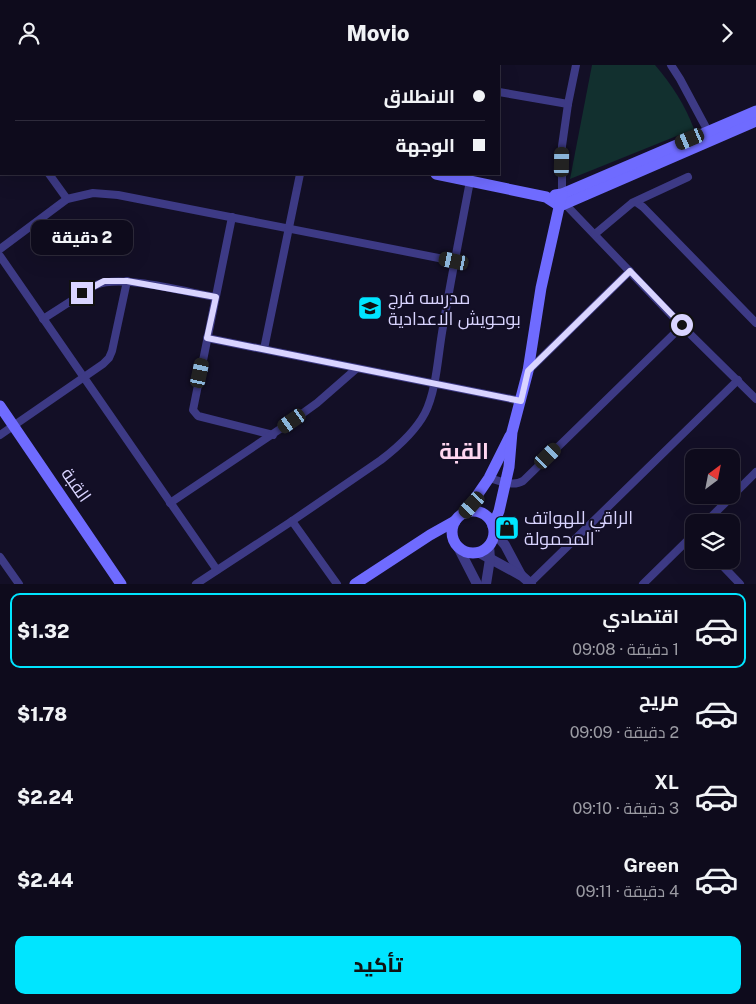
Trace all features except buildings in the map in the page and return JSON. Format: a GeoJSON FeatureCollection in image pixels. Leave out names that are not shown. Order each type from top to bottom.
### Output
{"type":"FeatureCollection","features":[{"type":"Feature","properties":{"kind":"main road"},"geometry":{"type":"LineString","coordinates":[[441,175],[562,202],[710,135],[756,111]]}},
{"type":"Feature","properties":{"kind":"main road"},"geometry":{"type":"LineString","coordinates":[[710,135],[756,121]]}},
{"type":"Feature","properties":{"kind":"main road"},"geometry":{"type":"LineString","coordinates":[[355,584],[455,521],[472,505],[489,478],[512,432],[521,401],[528,371],[541,288],[562,202]]}},
{"type":"Feature","properties":{"kind":"main road","name":"القبة"},"geometry":{"type":"LineString","coordinates":[[0,406],[121,584]]}},
{"type":"Feature","properties":{"kind":"main road"},"geometry":{"type":"LineString","coordinates":[[455,521],[452,534],[458,547],[471,553],[478,552],[489,545],[509,467],[512,432]]}},
{"type":"Feature","properties":{"kind":"main road"},"geometry":{"type":"LineString","coordinates":[[465,513],[478,512],[490,520],[493,529]]}},
{"type":"Feature","properties":{"kind":"street"},"geometry":{"type":"LineString","coordinates":[[576,65],[562,146],[562,202],[756,399]]}},
{"type":"Feature","properties":{"kind":"street"},"geometry":{"type":"LineString","coordinates":[[671,65],[710,135]]}},
{"type":"Feature","properties":{"kind":"street"},"geometry":{"type":"LineString","coordinates":[[500,93],[568,105]]}},
{"type":"Feature","properties":{"kind":"street"},"geometry":{"type":"LineString","coordinates":[[51,175],[67,199]]}},
{"type":"Feature","properties":{"kind":"street"},"geometry":{"type":"LineString","coordinates":[[264,349],[300,175]]}},
{"type":"Feature","properties":{"kind":"street"},"geometry":{"type":"LineString","coordinates":[[595,234],[628,206],[688,177]]}},
{"type":"Feature","properties":{"kind":"street"},"geometry":{"type":"LineString","coordinates":[[196,584],[292,521],[395,449],[417,425],[425,412],[433,384],[470,181]]}},
{"type":"Feature","properties":{"kind":"street"},"geometry":{"type":"LineString","coordinates":[[0,249],[67,199],[93,193],[118,195],[454,261]]}},
{"type":"Feature","properties":{"kind":"street"},"geometry":{"type":"LineString","coordinates":[[636,202],[756,323]]}},
{"type":"Feature","properties":{"kind":"street"},"geometry":{"type":"LineString","coordinates":[[232,217],[192,407],[198,416],[272,435]]}},
{"type":"Feature","properties":{"kind":"street"},"geometry":{"type":"LineString","coordinates":[[0,256],[217,570]]}},
{"type":"Feature","properties":{"kind":"street"},"geometry":{"type":"LineString","coordinates":[[528,371],[630,271]]}},
{"type":"Feature","properties":{"kind":"street"},"geometry":{"type":"LineString","coordinates":[[43,319],[104,281],[127,281],[216,297]]}},
{"type":"Feature","properties":{"kind":"street"},"geometry":{"type":"LineString","coordinates":[[0,435],[103,364],[112,351],[127,281]]}},
{"type":"Feature","properties":{"kind":"street"},"geometry":{"type":"LineString","coordinates":[[489,478],[516,484],[523,481],[682,325]]}},
{"type":"Feature","properties":{"kind":"street"},"geometry":{"type":"LineString","coordinates":[[207,338],[521,401]]}},
{"type":"Feature","properties":{"kind":"street"},"geometry":{"type":"LineString","coordinates":[[170,503],[272,435],[316,403],[356,369]]}},
{"type":"Feature","properties":{"kind":"street"},"geometry":{"type":"LineString","coordinates":[[527,581],[738,380]]}},
{"type":"Feature","properties":{"kind":"street"},"geometry":{"type":"LineString","coordinates":[[714,514],[756,472]]}},
{"type":"Feature","properties":{"kind":"street"},"geometry":{"type":"LineString","coordinates":[[292,521],[337,584]]}},
{"type":"Feature","properties":{"kind":"street"},"geometry":{"type":"LineString","coordinates":[[493,529],[527,581]]}},
{"type":"Feature","properties":{"kind":"street"},"geometry":{"type":"LineString","coordinates":[[643,584],[685,543]]}},
{"type":"Feature","properties":{"kind":"street"},"geometry":{"type":"LineString","coordinates":[[486,584],[490,559],[489,545]]}},
{"type":"Feature","properties":{"kind":"street"},"geometry":{"type":"LineString","coordinates":[[458,547],[477,584]]}},
{"type":"Feature","properties":{"kind":"street"},"geometry":{"type":"LineString","coordinates":[[478,552],[527,581]]}},
{"type":"Feature","properties":{"kind":"street"},"geometry":{"type":"LineString","coordinates":[[0,557],[19,584]]}},
{"type":"Feature","properties":{"kind":"street"},"geometry":{"type":"LineString","coordinates":[[726,569],[740,584]]}},
{"type":"Feature","properties":{"kind":"green space"},"geometry":{"type":"Polygon","coordinates":[[[592,65],[655,65],[678,95],[694,129],[570,179],[592,65]]]}},
{"type":"Feature","properties":{"kind":"place","name":"مدرسه فرج بوحويش الاعدادية"},"geometry":{"type":"Point","coordinates":[370,308]}},
{"type":"Feature","properties":{"kind":"place","name":"الراقي للهواتف المحمولة"},"geometry":{"type":"Point","coordinates":[507,528]}},
{"type":"Feature","properties":{"kind":"district","name":"القبة"},"geometry":{"type":"Point","coordinates":[464,451]}},
{"type":"Feature","properties":{"kind":"route"},"geometry":{"type":"LineString","coordinates":[[82,293],[104,281],[127,281],[216,297],[207,338],[521,401],[528,371],[630,271],[682,325]]}}]}
